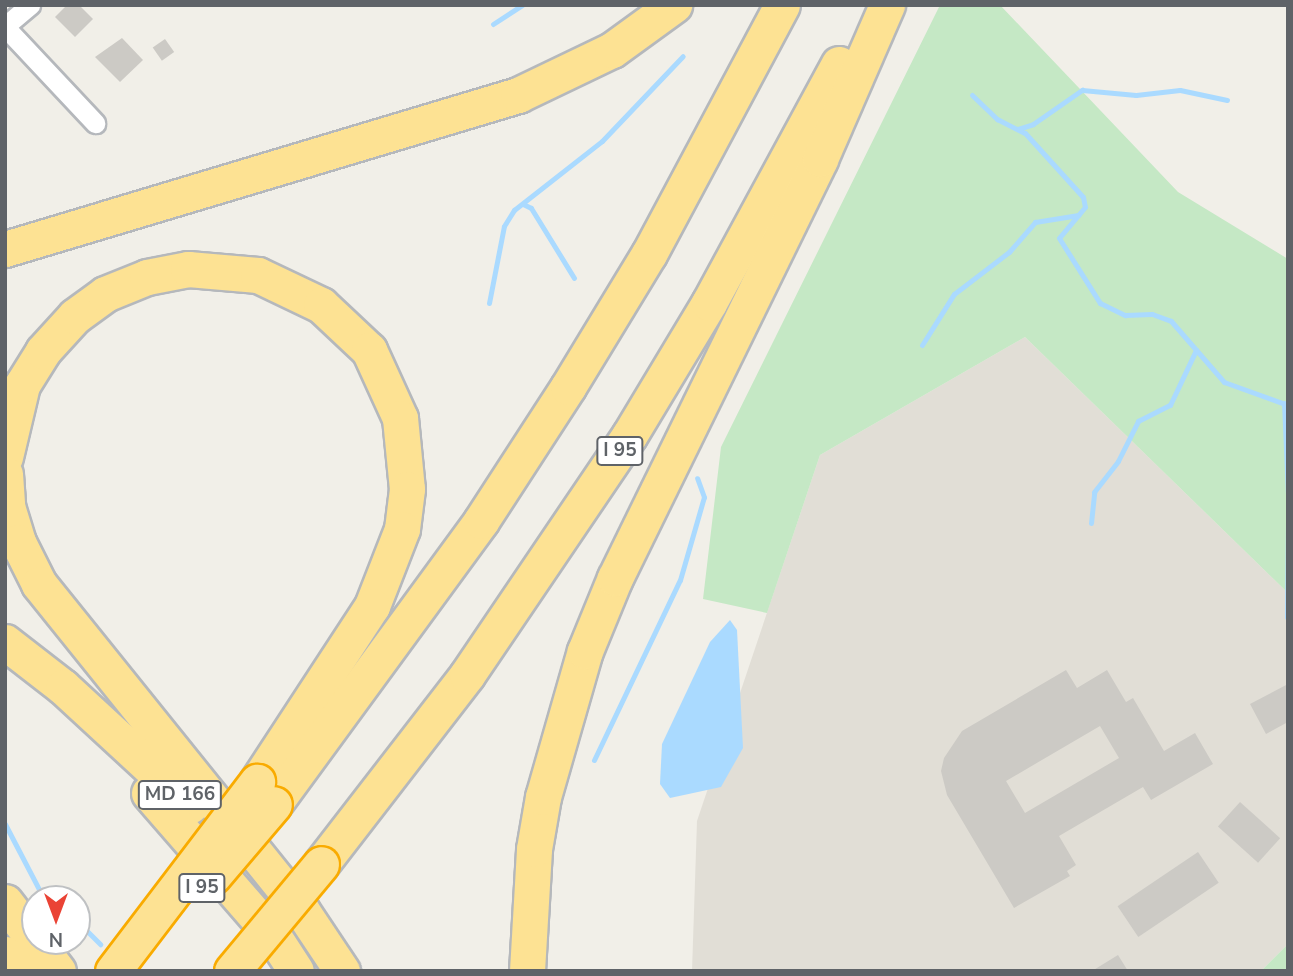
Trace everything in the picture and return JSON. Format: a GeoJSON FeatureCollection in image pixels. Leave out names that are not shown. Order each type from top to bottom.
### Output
{"type":"FeatureCollection","features":[{"type":"Feature","properties":{"kind":"highway"},"geometry":{"type":"LineString","coordinates":[[5,249],[518,95],[612,50],[674,5]]}},
{"type":"Feature","properties":{"kind":"highway","name":"I 95"},"geometry":{"type":"LineString","coordinates":[[128,971],[265,793],[473,532],[568,387],[649,254],[782,5]]}},
{"type":"Feature","properties":{"kind":"highway","name":"I 95"},"geometry":{"type":"LineString","coordinates":[[232,971],[321,864],[474,664],[629,436],[716,291],[870,5]]}},
{"type":"Feature","properties":{"kind":"highway"},"geometry":{"type":"LineString","coordinates":[[527,971],[534,849],[543,797],[559,729],[585,651],[615,578],[820,159],[887,5]]}},
{"type":"Feature","properties":{"kind":"highway"},"geometry":{"type":"LineString","coordinates":[[5,233],[227,181]]}},
{"type":"Feature","properties":{"kind":"highway"},"geometry":{"type":"LineString","coordinates":[[5,457],[22,385],[43,351],[75,316],[105,294],[147,276],[188,269],[258,275],[321,305],[369,350],[400,418],[407,489],[402,529],[372,606],[265,793],[113,971]]}},
{"type":"Feature","properties":{"kind":"highway"},"geometry":{"type":"LineString","coordinates":[[5,474],[7,506],[18,542],[39,584],[302,911],[342,971]]}},
{"type":"Feature","properties":{"kind":"highway","name":"MD 166"},"geometry":{"type":"LineString","coordinates":[[5,642],[73,696],[223,837],[331,971]]}},
{"type":"Feature","properties":{"kind":"highway"},"geometry":{"type":"LineString","coordinates":[[5,664],[137,780],[274,937],[296,971]]}},
{"type":"Feature","properties":{"kind":"highway"},"geometry":{"type":"LineString","coordinates":[[244,971],[321,864]]}},
{"type":"Feature","properties":{"kind":"highway"},"geometry":{"type":"LineString","coordinates":[[5,902],[58,971]]}},
{"type":"Feature","properties":{"kind":"highway"},"geometry":{"type":"LineString","coordinates":[[5,954],[20,971]]}},
{"type":"Feature","properties":{"kind":"street"},"geometry":{"type":"LineString","coordinates":[[30,5],[5,26],[95,123]]}},
{"type":"Feature","properties":{"kind":"shaded area"},"geometry":{"type":"Polygon","coordinates":[[[1025,337],[1288,593],[1288,944],[1261,971],[692,971],[697,821],[820,455],[1025,337]]]}},
{"type":"Feature","properties":{"kind":"green space"},"geometry":{"type":"Polygon","coordinates":[[[940,5],[1000,5],[1178,192],[1288,259],[1288,593],[1025,337],[820,455],[767,613],[703,599],[721,447],[940,5]]]}},
{"type":"Feature","properties":{"kind":"green space"},"geometry":{"type":"Polygon","coordinates":[[[1288,944],[1288,971],[1261,971],[1288,944]]]}},
{"type":"Feature","properties":{"kind":"water"},"geometry":{"type":"Polygon","coordinates":[[[730,620],[737,630],[743,748],[721,787],[670,798],[660,784],[662,744],[710,642],[730,620]]]}},
{"type":"Feature","properties":{"kind":"building"},"geometry":{"type":"Polygon","coordinates":[[[67,5],[79,5],[93,19],[75,37],[55,17],[67,5]]]}},
{"type":"Feature","properties":{"kind":"building"},"geometry":{"type":"Polygon","coordinates":[[[122,38],[143,60],[120,82],[95,57],[122,38]]]}},
{"type":"Feature","properties":{"kind":"building"},"geometry":{"type":"Polygon","coordinates":[[[165,39],[174,52],[162,61],[153,48],[165,39]]]}},
{"type":"Feature","properties":{"kind":"building"},"geometry":{"type":"Polygon","coordinates":[[[1066,670],[1077,688],[1107,670],[1126,702],[1133,698],[1164,751],[1195,733],[1213,764],[1151,800],[1143,787],[1059,836],[1076,865],[1067,871],[1070,876],[1014,908],[947,795],[941,771],[944,758],[962,731],[1066,670]],[[1100,726],[1006,781],[1025,813],[1119,758],[1100,726]]]}},
{"type":"Feature","properties":{"kind":"building"},"geometry":{"type":"Polygon","coordinates":[[[1288,684],[1288,722],[1266,734],[1250,704],[1288,684]]]}},
{"type":"Feature","properties":{"kind":"building"},"geometry":{"type":"Polygon","coordinates":[[[1240,802],[1280,838],[1258,863],[1218,827],[1240,802]]]}},
{"type":"Feature","properties":{"kind":"building"},"geometry":{"type":"Polygon","coordinates":[[[1198,852],[1219,883],[1138,937],[1118,906],[1198,852]]]}},
{"type":"Feature","properties":{"kind":"building"},"geometry":{"type":"Polygon","coordinates":[[[1118,955],[1128,971],[1092,971],[1118,955]]]}},
{"type":"Feature","properties":{"kind":"waterway"},"geometry":{"type":"LineString","coordinates":[[493,24],[522,5]]}},
{"type":"Feature","properties":{"kind":"waterway"},"geometry":{"type":"LineString","coordinates":[[489,303],[504,226],[514,210],[602,141],[683,56]]}},
{"type":"Feature","properties":{"kind":"waterway"},"geometry":{"type":"LineString","coordinates":[[1018,129],[1033,124],[1082,90],[1136,95],[1180,90],[1227,100]]}},
{"type":"Feature","properties":{"kind":"waterway"},"geometry":{"type":"LineString","coordinates":[[972,95],[997,119],[1025,133],[1083,197],[1085,207],[1059,238],[1100,303],[1125,315],[1152,314],[1171,321],[1224,382],[1288,405]]}},
{"type":"Feature","properties":{"kind":"waterway"},"geometry":{"type":"LineString","coordinates":[[523,204],[531,208],[574,278]]}},
{"type":"Feature","properties":{"kind":"waterway"},"geometry":{"type":"LineString","coordinates":[[922,345],[954,294],[1009,252],[1035,222],[1078,215]]}},
{"type":"Feature","properties":{"kind":"waterway"},"geometry":{"type":"LineString","coordinates":[[1091,523],[1094,492],[1118,461],[1138,421],[1170,405],[1196,350]]}},
{"type":"Feature","properties":{"kind":"waterway"},"geometry":{"type":"LineString","coordinates":[[1284,403],[1288,493]]}},
{"type":"Feature","properties":{"kind":"waterway"},"geometry":{"type":"LineString","coordinates":[[594,760],[680,580],[704,497],[697,478]]}},
{"type":"Feature","properties":{"kind":"waterway"},"geometry":{"type":"LineString","coordinates":[[1287,617],[1288,514]]}},
{"type":"Feature","properties":{"kind":"waterway"},"geometry":{"type":"LineString","coordinates":[[5,824],[37,885]]}},
{"type":"Feature","properties":{"kind":"waterway"},"geometry":{"type":"LineString","coordinates":[[91,935],[100,944]]}}]}
